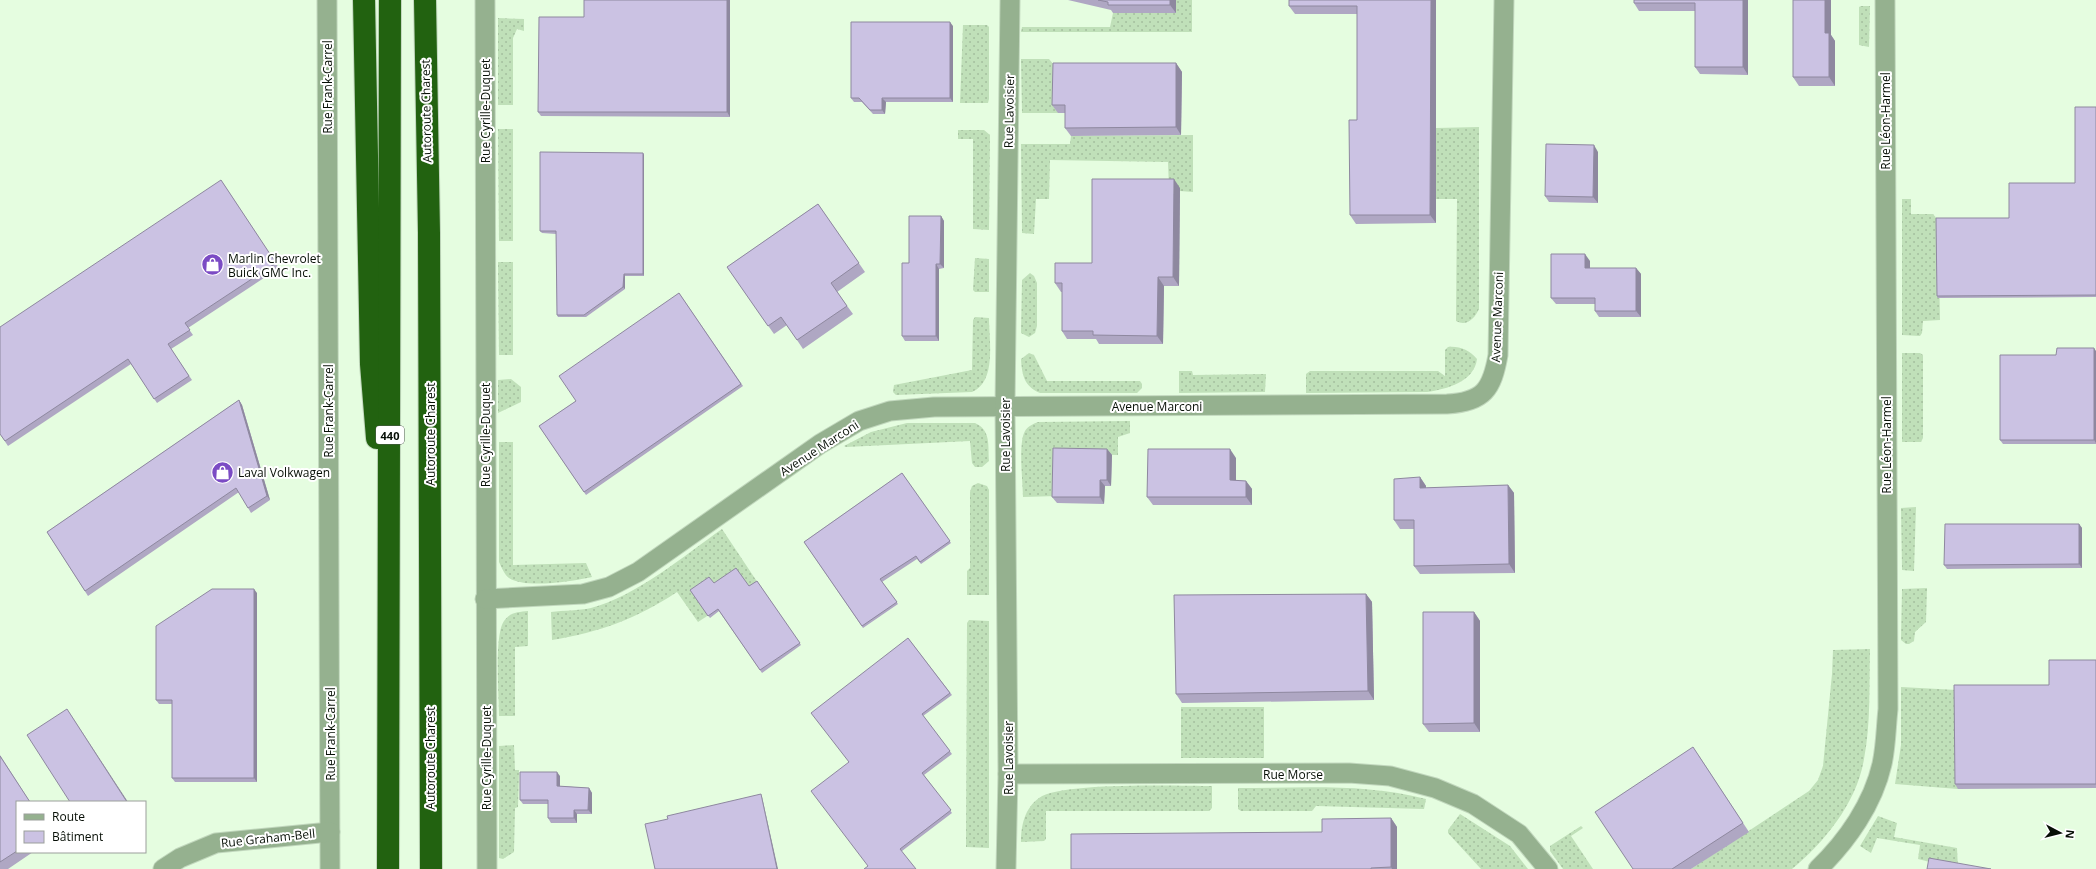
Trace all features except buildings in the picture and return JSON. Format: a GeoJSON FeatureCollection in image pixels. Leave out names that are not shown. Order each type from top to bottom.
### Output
{"type":"FeatureCollection","features":[{"type":"Feature","properties":{"kind":"highway"},"geometry":{"type":"LineString","coordinates":[[364,0],[370,364],[390,589]]}},
{"type":"Feature","properties":{"kind":"highway","name":"440"},"geometry":{"type":"LineString","coordinates":[[388,869],[390,589],[390,0]]}},
{"type":"Feature","properties":{"kind":"highway","name":"Autoroute Charest"},"geometry":{"type":"LineString","coordinates":[[425,0],[429,233],[430,869]]}},
{"type":"Feature","properties":{"kind":"highway"},"geometry":{"type":"LineString","coordinates":[[429,233],[439,0]]}},
{"type":"Feature","properties":{"kind":"street","name":"Rue Frank-Carrel"},"geometry":{"type":"LineString","coordinates":[[327,0],[330,869]]}},
{"type":"Feature","properties":{"kind":"street","name":"Rue Cyrille-Duquet"},"geometry":{"type":"LineString","coordinates":[[485,0],[487,869]]}},
{"type":"Feature","properties":{"kind":"street","name":"Rue Lavoisier"},"geometry":{"type":"LineString","coordinates":[[1006,869],[1008,774],[1005,407],[1010,0]]}},
{"type":"Feature","properties":{"kind":"street","name":"Avenue Marconi"},"geometry":{"type":"LineString","coordinates":[[486,599],[583,594],[609,587],[638,572],[820,444],[859,420],[890,411],[934,407],[1464,403],[1476,397],[1487,389],[1494,377],[1498,355],[1504,0]]}},
{"type":"Feature","properties":{"kind":"street","name":"Rue Léon-Harmel"},"geometry":{"type":"LineString","coordinates":[[1818,869],[1835,852],[1856,824],[1871,794],[1882,764],[1888,709],[1885,0]]}},
{"type":"Feature","properties":{"kind":"street","name":"Rue Morse"},"geometry":{"type":"LineString","coordinates":[[1008,774],[1349,773],[1390,776],[1435,788],[1473,804],[1519,834],[1548,869]]}},
{"type":"Feature","properties":{"kind":"street","name":"Rue Graham-Bell"},"geometry":{"type":"LineString","coordinates":[[163,869],[180,858],[216,843],[330,832]]}},
{"type":"Feature","properties":{"kind":"green space"},"geometry":{"type":"Polygon","coordinates":[[[1176,0],[1192,0],[1192,32],[1021,32],[1022,27],[1110,27],[1113,13],[1175,13],[1176,0]]]}},
{"type":"Feature","properties":{"kind":"green space"},"geometry":{"type":"Polygon","coordinates":[[[1870,6],[1869,47],[1859,45],[1859,7],[1870,6]]]}},
{"type":"Feature","properties":{"kind":"green space"},"geometry":{"type":"Polygon","coordinates":[[[498,18],[524,19],[524,31],[517,29],[513,38],[513,105],[498,105],[498,18]]]}},
{"type":"Feature","properties":{"kind":"green space"},"geometry":{"type":"Polygon","coordinates":[[[963,25],[987,25],[989,27],[988,103],[960,103],[963,25]]]}},
{"type":"Feature","properties":{"kind":"green space"},"geometry":{"type":"Polygon","coordinates":[[[1021,59],[1049,59],[1059,71],[1058,113],[1022,113],[1021,59]]]}},
{"type":"Feature","properties":{"kind":"green space"},"geometry":{"type":"Polygon","coordinates":[[[1479,127],[1479,309],[1470,321],[1460,323],[1456,321],[1457,199],[1436,199],[1436,128],[1479,127]]]}},
{"type":"Feature","properties":{"kind":"green space"},"geometry":{"type":"Polygon","coordinates":[[[498,129],[513,129],[513,241],[499,241],[498,129]]]}},
{"type":"Feature","properties":{"kind":"green space"},"geometry":{"type":"Polygon","coordinates":[[[958,130],[984,130],[990,135],[989,230],[973,229],[973,139],[958,139],[958,130]]]}},
{"type":"Feature","properties":{"kind":"green space"},"geometry":{"type":"Polygon","coordinates":[[[1193,135],[1193,192],[1180,191],[1179,188],[1169,188],[1168,162],[1050,160],[1049,199],[1036,199],[1034,234],[1022,233],[1021,144],[1070,144],[1071,136],[1193,135]]]}},
{"type":"Feature","properties":{"kind":"green space"},"geometry":{"type":"Polygon","coordinates":[[[1902,199],[1911,199],[1911,214],[1933,214],[1938,220],[1940,320],[1923,321],[1922,333],[1920,336],[1902,335],[1902,199]]]}},
{"type":"Feature","properties":{"kind":"green space"},"geometry":{"type":"Polygon","coordinates":[[[975,258],[989,259],[989,292],[975,292],[973,290],[975,258]]]}},
{"type":"Feature","properties":{"kind":"green space"},"geometry":{"type":"Polygon","coordinates":[[[498,262],[513,262],[513,355],[499,355],[498,262]]]}},
{"type":"Feature","properties":{"kind":"green space"},"geometry":{"type":"Polygon","coordinates":[[[1030,273],[1034,276],[1037,283],[1037,326],[1035,333],[1029,337],[1021,333],[1022,280],[1030,273]]]}},
{"type":"Feature","properties":{"kind":"green space"},"geometry":{"type":"Polygon","coordinates":[[[975,317],[989,318],[990,360],[985,379],[980,387],[972,392],[896,395],[893,392],[894,385],[972,370],[973,320],[975,317]]]}},
{"type":"Feature","properties":{"kind":"green space"},"geometry":{"type":"Polygon","coordinates":[[[1448,347],[1464,349],[1477,359],[1475,367],[1465,379],[1443,389],[1427,392],[1306,393],[1306,374],[1310,371],[1438,371],[1445,376],[1445,350],[1448,347]]]}},
{"type":"Feature","properties":{"kind":"green space"},"geometry":{"type":"Polygon","coordinates":[[[1029,353],[1034,355],[1047,381],[1140,381],[1142,388],[1137,393],[1040,393],[1030,387],[1023,375],[1021,359],[1029,353]]]}},
{"type":"Feature","properties":{"kind":"green space"},"geometry":{"type":"Polygon","coordinates":[[[1902,353],[1920,353],[1923,355],[1923,438],[1921,442],[1902,442],[1902,353]]]}},
{"type":"Feature","properties":{"kind":"green space"},"geometry":{"type":"Polygon","coordinates":[[[1179,371],[1192,371],[1193,375],[1266,374],[1265,392],[1179,393],[1179,371]]]}},
{"type":"Feature","properties":{"kind":"green space"},"geometry":{"type":"Polygon","coordinates":[[[511,379],[521,387],[521,402],[498,413],[498,380],[511,379]]]}},
{"type":"Feature","properties":{"kind":"green space"},"geometry":{"type":"Polygon","coordinates":[[[1130,421],[1130,433],[1118,437],[1118,455],[1057,454],[1057,496],[1023,497],[1021,463],[1022,444],[1023,436],[1029,426],[1038,422],[1130,421]]]}},
{"type":"Feature","properties":{"kind":"green space"},"geometry":{"type":"Polygon","coordinates":[[[907,423],[975,423],[984,430],[988,439],[989,461],[982,467],[975,467],[972,463],[970,441],[844,446],[871,432],[907,423]]]}},
{"type":"Feature","properties":{"kind":"green space"},"geometry":{"type":"Polygon","coordinates":[[[499,442],[513,442],[513,565],[586,563],[592,577],[538,584],[516,581],[509,578],[504,573],[499,562],[499,442]]]}},
{"type":"Feature","properties":{"kind":"green space"},"geometry":{"type":"Polygon","coordinates":[[[978,483],[987,486],[989,490],[989,595],[967,595],[967,571],[970,568],[970,492],[972,486],[978,483]]]}},
{"type":"Feature","properties":{"kind":"green space"},"geometry":{"type":"Polygon","coordinates":[[[1916,507],[1914,571],[1902,570],[1901,508],[1916,507]]]}},
{"type":"Feature","properties":{"kind":"green space"},"geometry":{"type":"Polygon","coordinates":[[[722,529],[758,583],[698,622],[677,592],[647,610],[617,623],[586,633],[552,640],[551,612],[591,608],[608,603],[625,595],[676,563],[722,529]]]}},
{"type":"Feature","properties":{"kind":"green space"},"geometry":{"type":"Polygon","coordinates":[[[1927,588],[1926,622],[1915,632],[1914,641],[1906,644],[1901,640],[1902,589],[1927,588]]]}},
{"type":"Feature","properties":{"kind":"green space"},"geometry":{"type":"Polygon","coordinates":[[[528,611],[528,646],[515,647],[515,716],[499,716],[498,652],[501,628],[506,618],[509,616],[515,613],[528,611]]]}},
{"type":"Feature","properties":{"kind":"green space"},"geometry":{"type":"Polygon","coordinates":[[[969,620],[989,621],[989,848],[966,847],[967,623],[969,620]]]}},
{"type":"Feature","properties":{"kind":"green space"},"geometry":{"type":"Polygon","coordinates":[[[1870,649],[1869,718],[1864,759],[1860,775],[1847,806],[1827,834],[1792,869],[1691,869],[1809,791],[1818,780],[1823,766],[1833,650],[1870,649]]]}},
{"type":"Feature","properties":{"kind":"green space"},"geometry":{"type":"Polygon","coordinates":[[[1901,687],[1957,690],[1958,789],[1895,784],[1901,745],[1901,687]]]}},
{"type":"Feature","properties":{"kind":"green space"},"geometry":{"type":"Polygon","coordinates":[[[1181,707],[1264,707],[1264,758],[1181,758],[1181,707]]]}},
{"type":"Feature","properties":{"kind":"green space"},"geometry":{"type":"Polygon","coordinates":[[[514,745],[515,770],[519,770],[518,807],[515,808],[514,852],[503,859],[499,858],[499,746],[514,745]]]}},
{"type":"Feature","properties":{"kind":"green space"},"geometry":{"type":"Polygon","coordinates":[[[1212,786],[1212,808],[1209,811],[1046,811],[1046,839],[1044,841],[1021,842],[1023,823],[1030,807],[1039,798],[1051,793],[1071,789],[1095,787],[1212,786]]]}},
{"type":"Feature","properties":{"kind":"green space"},"geometry":{"type":"Polygon","coordinates":[[[1238,788],[1356,788],[1403,794],[1426,799],[1424,809],[1316,806],[1312,811],[1241,811],[1238,809],[1238,788]]]}},
{"type":"Feature","properties":{"kind":"green space"},"geometry":{"type":"Polygon","coordinates":[[[1460,814],[1510,846],[1528,869],[1481,869],[1448,833],[1448,830],[1460,814]]]}},
{"type":"Feature","properties":{"kind":"green space"},"geometry":{"type":"Polygon","coordinates":[[[1878,816],[1897,823],[1894,837],[1957,848],[1958,869],[1918,859],[1920,845],[1877,838],[1871,853],[1860,846],[1878,816]]]}},
{"type":"Feature","properties":{"kind":"green space"},"geometry":{"type":"Polygon","coordinates":[[[1581,826],[1583,828],[1571,836],[1593,869],[1563,869],[1550,851],[1550,846],[1581,826]]]}},
{"type":"Feature","properties":{"kind":"place","name":"Marlin Chevrolet Buick GMC Inc."},"geometry":{"type":"Point","coordinates":[213,265]}},
{"type":"Feature","properties":{"kind":"place","name":"Laval Volkwagen"},"geometry":{"type":"Point","coordinates":[223,472]}}]}
